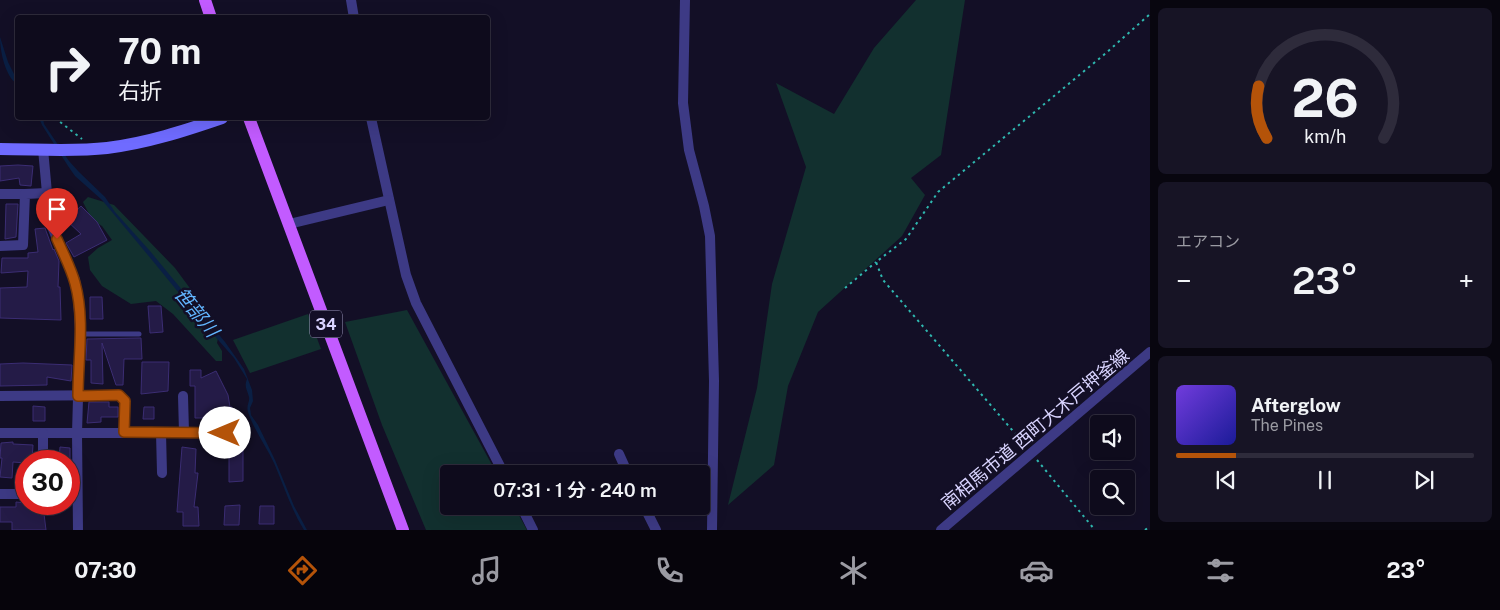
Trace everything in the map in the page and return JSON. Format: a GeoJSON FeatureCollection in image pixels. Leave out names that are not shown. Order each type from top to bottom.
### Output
{"type":"FeatureCollection","features":[{"type":"Feature","properties":{"kind":"main road"},"geometry":{"type":"LineString","coordinates":[[205,0],[210,15]]}},
{"type":"Feature","properties":{"kind":"main road","name":"34"},"geometry":{"type":"LineString","coordinates":[[250,120],[404,530]]}},
{"type":"Feature","properties":{"kind":"street"},"geometry":{"type":"LineString","coordinates":[[351,0],[354,15]]}},
{"type":"Feature","properties":{"kind":"street"},"geometry":{"type":"LineString","coordinates":[[684,0],[683,103],[689,150],[710,236],[714,361],[712,530]]}},
{"type":"Feature","properties":{"kind":"street"},"geometry":{"type":"LineString","coordinates":[[0,149],[88,149],[126,145],[154,140],[216,120]]}},
{"type":"Feature","properties":{"kind":"street"},"geometry":{"type":"LineString","coordinates":[[372,120],[406,275],[416,303],[499,465]]}},
{"type":"Feature","properties":{"kind":"street"},"geometry":{"type":"LineString","coordinates":[[47,149],[47,194],[52,227],[77,289],[80,334],[77,433],[78,530]]}},
{"type":"Feature","properties":{"kind":"street"},"geometry":{"type":"LineString","coordinates":[[0,194],[47,194]]}},
{"type":"Feature","properties":{"kind":"street"},"geometry":{"type":"LineString","coordinates":[[0,246],[23,245],[25,194]]}},
{"type":"Feature","properties":{"kind":"street"},"geometry":{"type":"LineString","coordinates":[[289,224],[389,200]]}},
{"type":"Feature","properties":{"kind":"street","name":"南相馬市道 西町大木戸押釜線"},"geometry":{"type":"LineString","coordinates":[[941,530],[1150,352]]}},
{"type":"Feature","properties":{"kind":"street"},"geometry":{"type":"LineString","coordinates":[[0,396],[119,395],[125,401],[124,432]]}},
{"type":"Feature","properties":{"kind":"street"},"geometry":{"type":"LineString","coordinates":[[183,396],[184,432]]}},
{"type":"Feature","properties":{"kind":"street"},"geometry":{"type":"LineString","coordinates":[[0,433],[225,433]]}},
{"type":"Feature","properties":{"kind":"street"},"geometry":{"type":"LineString","coordinates":[[43,433],[43,450]]}},
{"type":"Feature","properties":{"kind":"street"},"geometry":{"type":"LineString","coordinates":[[161,433],[162,473]]}},
{"type":"Feature","properties":{"kind":"street"},"geometry":{"type":"LineString","coordinates":[[619,454],[624,465]]}},
{"type":"Feature","properties":{"kind":"street"},"geometry":{"type":"LineString","coordinates":[[0,494],[15,494]]}},
{"type":"Feature","properties":{"kind":"street"},"geometry":{"type":"LineString","coordinates":[[526,515],[533,530]]}},
{"type":"Feature","properties":{"kind":"street"},"geometry":{"type":"LineString","coordinates":[[648,515],[656,530]]}},
{"type":"Feature","properties":{"kind":"lane"},"geometry":{"type":"LineString","coordinates":[[80,334],[139,334]]}},
{"type":"Feature","properties":{"kind":"path"},"geometry":{"type":"LineString","coordinates":[[844,288],[906,239],[938,192],[1106,53],[1150,14]]}},
{"type":"Feature","properties":{"kind":"path"},"geometry":{"type":"LineString","coordinates":[[58,120],[78,136],[88,149]]}},
{"type":"Feature","properties":{"kind":"path"},"geometry":{"type":"LineString","coordinates":[[876,262],[883,280],[1095,530]]}},
{"type":"Feature","properties":{"kind":"path"},"geometry":{"type":"LineString","coordinates":[[1145,530],[1150,526]]}},
{"type":"Feature","properties":{"kind":"green space"},"geometry":{"type":"Polygon","coordinates":[[[916,0],[965,0],[941,155],[911,178],[925,195],[902,236],[818,312],[788,386],[774,465],[728,505],[757,388],[772,284],[806,167],[776,83],[834,114],[874,48],[916,0]]]}},
{"type":"Feature","properties":{"kind":"green space"},"geometry":{"type":"Polygon","coordinates":[[[88,197],[114,205],[175,268],[220,329],[217,343],[222,351],[222,361],[216,361],[173,314],[156,301],[131,304],[102,286],[90,270],[88,257],[98,248],[112,240],[102,226],[92,220],[83,202],[88,197]]]}},
{"type":"Feature","properties":{"kind":"green space"},"geometry":{"type":"Polygon","coordinates":[[[407,310],[492,465],[440,465],[440,515],[519,515],[527,530],[426,530],[382,425],[345,322],[407,310]]]}},
{"type":"Feature","properties":{"kind":"green space"},"geometry":{"type":"Polygon","coordinates":[[[308,314],[321,349],[250,373],[233,340],[308,314]]]}},
{"type":"Feature","properties":{"kind":"water"},"geometry":{"type":"Polygon","coordinates":[[[0,37],[8,62],[15,76],[15,82],[6,69],[0,37]]]}},
{"type":"Feature","properties":{"kind":"water","name":"笹部川"},"geometry":{"type":"Polygon","coordinates":[[[40,120],[43,120],[44,124],[69,161],[105,197],[115,212],[150,251],[225,342],[244,369],[252,390],[251,415],[258,425],[294,506],[307,530],[304,530],[295,514],[274,463],[251,419],[248,410],[247,379],[234,358],[102,200],[75,176],[40,120]]]}},
{"type":"Feature","properties":{"kind":"building"},"geometry":{"type":"Polygon","coordinates":[[[0,166],[33,166],[31,186],[20,185],[19,178],[0,181],[0,166]]]}},
{"type":"Feature","properties":{"kind":"building"},"geometry":{"type":"Polygon","coordinates":[[[6,204],[18,204],[16,237],[5,239],[6,204]]]}},
{"type":"Feature","properties":{"kind":"building"},"geometry":{"type":"Polygon","coordinates":[[[81,206],[97,222],[107,240],[74,257],[66,243],[81,234],[66,220],[81,206]]]}},
{"type":"Feature","properties":{"kind":"building"},"geometry":{"type":"Polygon","coordinates":[[[45,228],[59,261],[58,287],[60,287],[61,320],[0,318],[0,288],[27,287],[28,271],[1,273],[2,258],[28,258],[28,253],[38,252],[35,229],[45,228]]]}},
{"type":"Feature","properties":{"kind":"building"},"geometry":{"type":"Polygon","coordinates":[[[90,297],[102,297],[103,319],[90,319],[90,297]]]}},
{"type":"Feature","properties":{"kind":"building"},"geometry":{"type":"Polygon","coordinates":[[[148,306],[161,306],[163,332],[150,333],[148,306]]]}},
{"type":"Feature","properties":{"kind":"building"},"geometry":{"type":"Polygon","coordinates":[[[141,338],[142,359],[124,359],[123,385],[116,385],[102,343],[103,384],[91,383],[91,360],[86,360],[87,339],[141,338]]]}},
{"type":"Feature","properties":{"kind":"building"},"geometry":{"type":"Polygon","coordinates":[[[142,362],[169,362],[168,391],[141,394],[142,362]]]}},
{"type":"Feature","properties":{"kind":"building"},"geometry":{"type":"Polygon","coordinates":[[[0,364],[72,365],[71,381],[47,377],[47,385],[0,386],[0,364]]]}},
{"type":"Feature","properties":{"kind":"building"},"geometry":{"type":"Polygon","coordinates":[[[190,370],[201,370],[201,378],[216,371],[228,395],[230,407],[232,407],[232,422],[219,422],[219,418],[195,418],[195,386],[190,386],[190,370]]]}},
{"type":"Feature","properties":{"kind":"building"},"geometry":{"type":"Polygon","coordinates":[[[89,402],[109,402],[109,407],[118,407],[118,417],[101,417],[101,422],[87,423],[89,402]]]}},
{"type":"Feature","properties":{"kind":"building"},"geometry":{"type":"Polygon","coordinates":[[[33,406],[45,407],[45,421],[33,421],[33,406]]]}},
{"type":"Feature","properties":{"kind":"building"},"geometry":{"type":"Polygon","coordinates":[[[144,407],[154,407],[154,419],[143,419],[144,407]]]}},
{"type":"Feature","properties":{"kind":"building"},"geometry":{"type":"Polygon","coordinates":[[[243,438],[243,481],[229,482],[229,439],[243,438]]]}},
{"type":"Feature","properties":{"kind":"building"},"geometry":{"type":"Polygon","coordinates":[[[13,442],[13,444],[33,445],[33,450],[15,450],[12,478],[0,477],[1,443],[13,442]]]}},
{"type":"Feature","properties":{"kind":"building"},"geometry":{"type":"Polygon","coordinates":[[[60,447],[70,448],[70,450],[60,450],[60,447]]]}},
{"type":"Feature","properties":{"kind":"building"},"geometry":{"type":"Polygon","coordinates":[[[182,447],[196,449],[195,473],[198,473],[194,507],[198,507],[199,526],[183,526],[183,512],[177,512],[182,447]]]}},
{"type":"Feature","properties":{"kind":"building"},"geometry":{"type":"Polygon","coordinates":[[[240,505],[239,525],[224,525],[225,506],[240,505]]]}},
{"type":"Feature","properties":{"kind":"building"},"geometry":{"type":"Polygon","coordinates":[[[260,506],[274,506],[274,524],[259,524],[260,506]]]}},
{"type":"Feature","properties":{"kind":"building"},"geometry":{"type":"Polygon","coordinates":[[[0,507],[15,507],[15,515],[44,515],[46,530],[12,530],[12,522],[0,522],[0,507]]]}},
{"type":"Feature","properties":{"kind":"route"},"geometry":{"type":"LineString","coordinates":[[57,239],[75,280],[78,298],[80,329],[78,396],[119,395],[125,401],[124,432],[225,433]]}}]}
